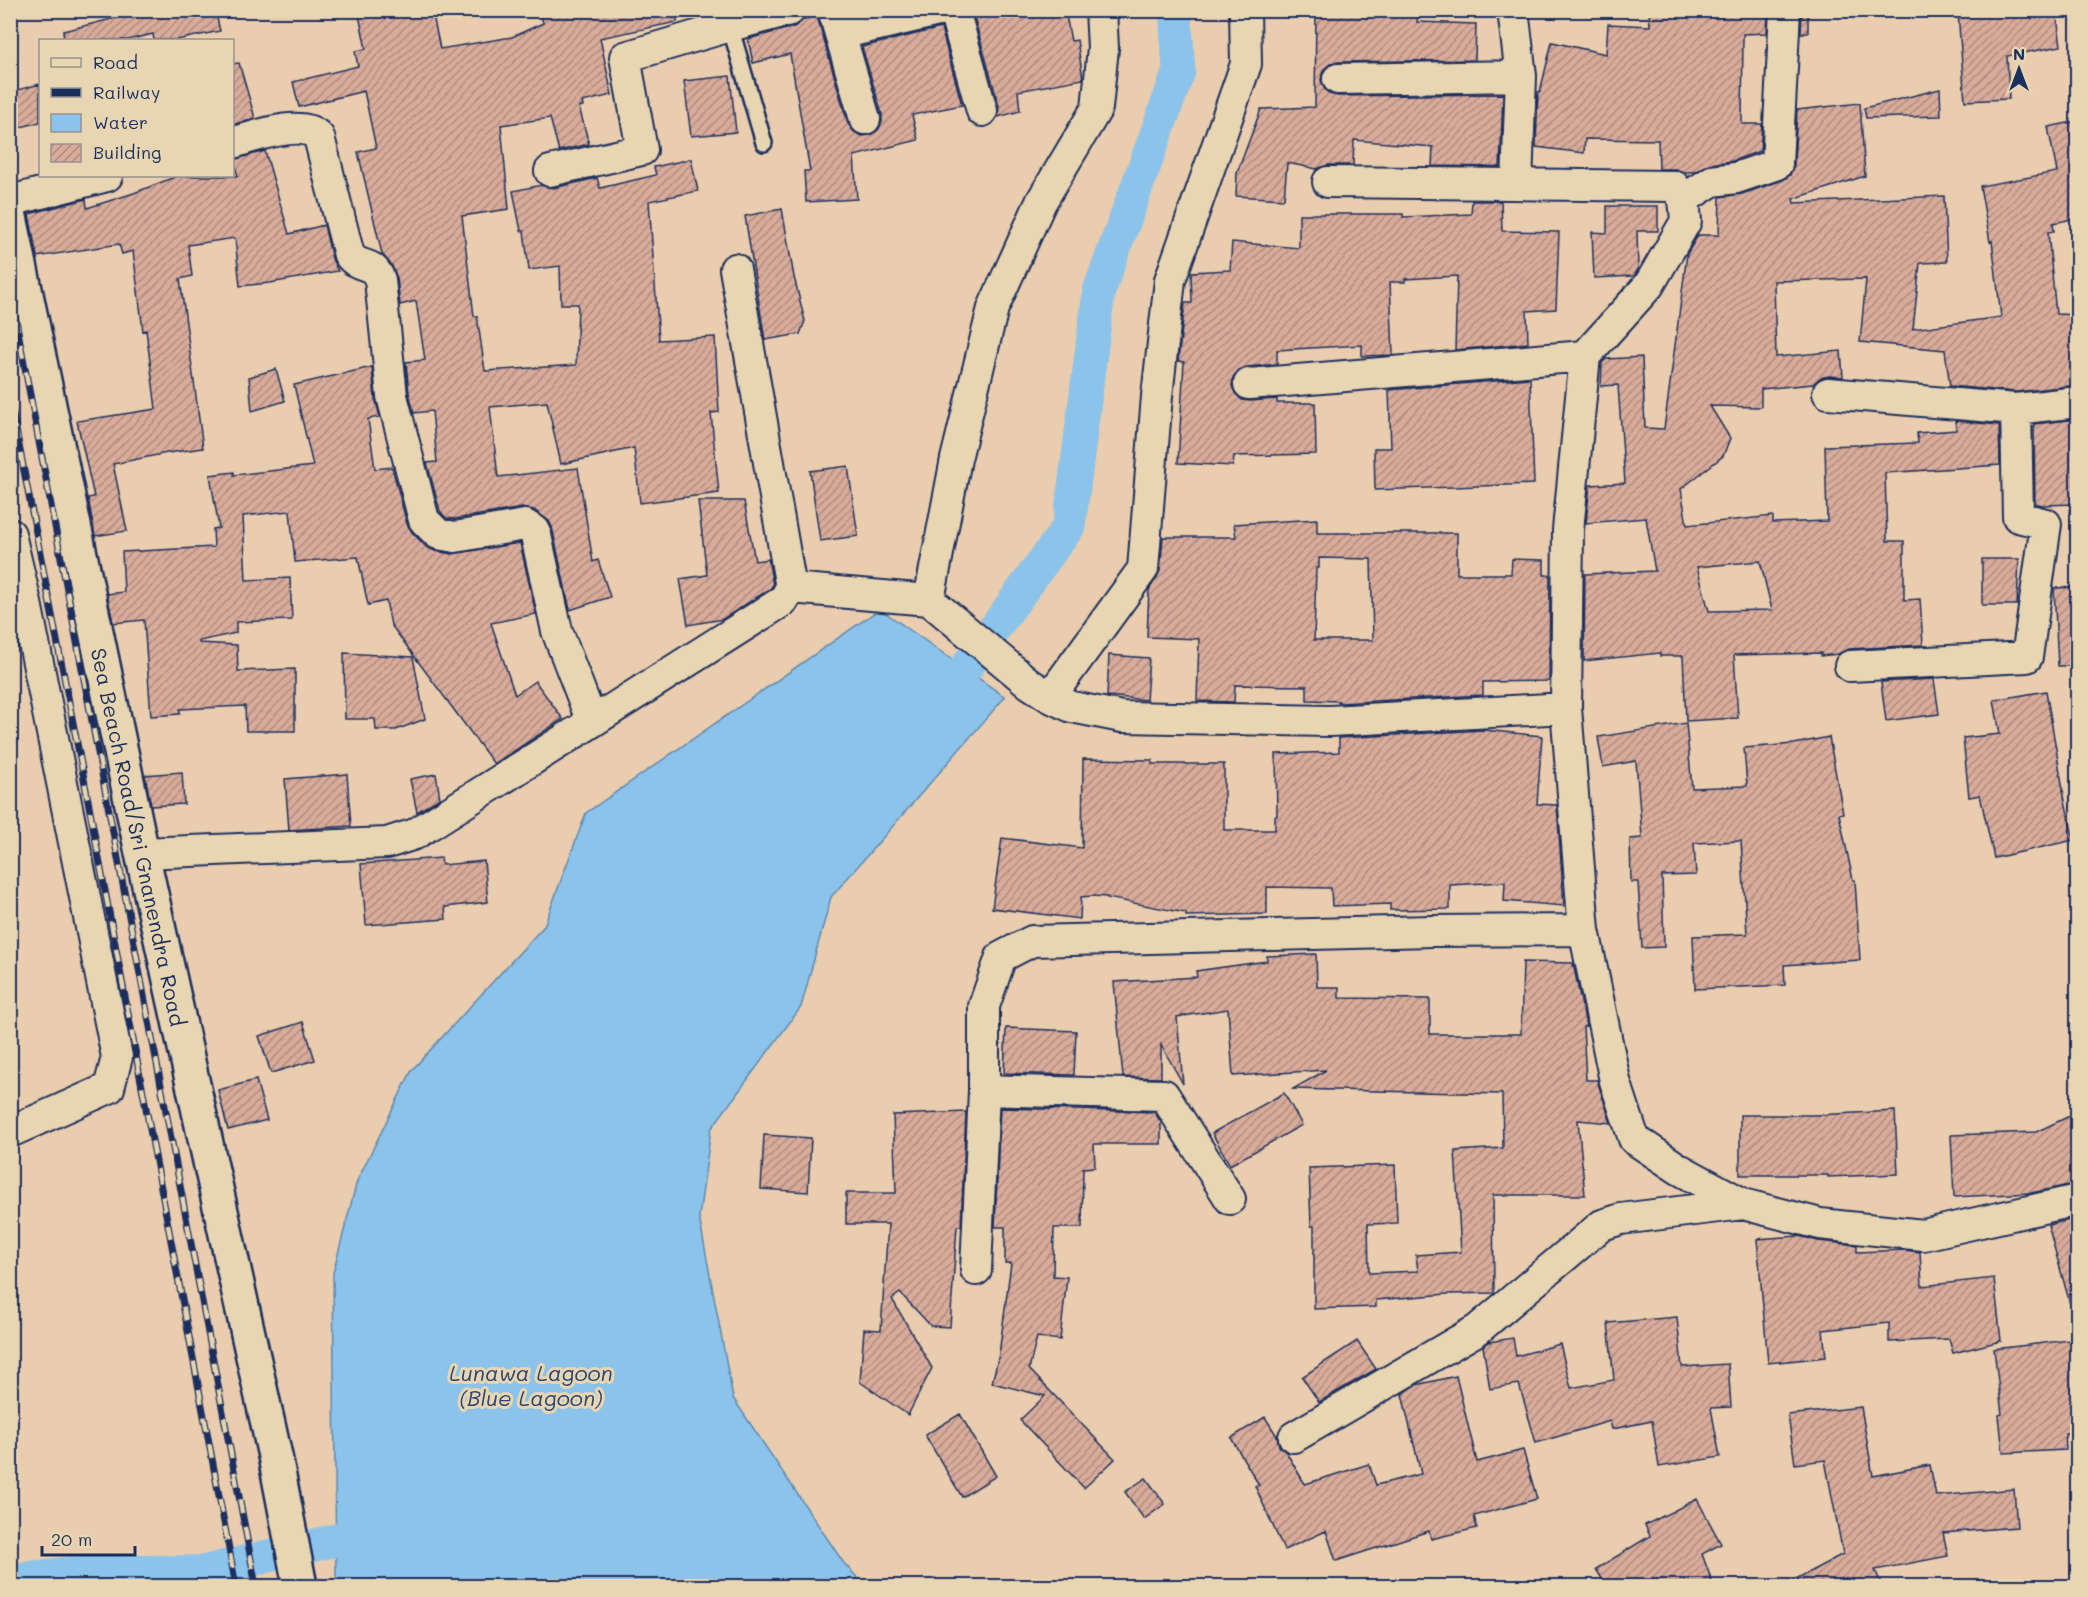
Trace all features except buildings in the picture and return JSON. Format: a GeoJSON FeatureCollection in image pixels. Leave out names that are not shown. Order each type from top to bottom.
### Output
{"type":"FeatureCollection","features":[{"type":"Feature","properties":{"kind":"street"},"geometry":{"type":"LineString","coordinates":[[550,171],[642,150],[625,57],[790,10]]}},
{"type":"Feature","properties":{"kind":"street"},"geometry":{"type":"LineString","coordinates":[[865,119],[837,22],[943,10]]}},
{"type":"Feature","properties":{"kind":"street"},"geometry":{"type":"LineString","coordinates":[[954,10],[982,111]]}},
{"type":"Feature","properties":{"kind":"street"},"geometry":{"type":"LineString","coordinates":[[934,604],[956,459],[993,308],[1041,202],[1097,108],[1103,48],[1101,10]]}},
{"type":"Feature","properties":{"kind":"street"},"geometry":{"type":"LineString","coordinates":[[1040,691],[1143,569],[1157,396],[1170,280],[1246,64],[1245,10]]}},
{"type":"Feature","properties":{"kind":"street"},"geometry":{"type":"LineString","coordinates":[[1514,10],[1521,76],[1517,184]]}},
{"type":"Feature","properties":{"kind":"street"},"geometry":{"type":"LineString","coordinates":[[1684,199],[1712,181],[1736,178],[1777,164],[1785,10]]}},
{"type":"Feature","properties":{"kind":"street"},"geometry":{"type":"LineString","coordinates":[[1338,79],[1521,76]]}},
{"type":"Feature","properties":{"kind":"street"},"geometry":{"type":"LineString","coordinates":[[234,142],[286,129],[303,128],[314,131],[319,137],[349,255],[353,261],[372,267],[380,280],[392,396],[424,520],[438,534],[455,537],[525,525],[535,531],[557,632],[592,722]]}},
{"type":"Feature","properties":{"kind":"street"},"geometry":{"type":"LineString","coordinates":[[10,201],[103,177]]}},
{"type":"Feature","properties":{"kind":"street"},"geometry":{"type":"LineString","coordinates":[[1328,182],[1674,186],[1684,199],[1686,221],[1649,285],[1585,356],[1568,530],[1566,708],[1584,930],[1616,1081],[1634,1139],[1679,1169],[1743,1204],[1820,1224],[1923,1235],[2078,1200]]}},
{"type":"Feature","properties":{"kind":"street","name":"Sea Beach Road/Sri Gnanendra Road"},"geometry":{"type":"LineString","coordinates":[[10,217],[141,853],[275,1456],[300,1587]]}},
{"type":"Feature","properties":{"kind":"street"},"geometry":{"type":"LineString","coordinates":[[141,853],[387,843],[415,834],[783,601],[791,588],[735,269]]}},
{"type":"Feature","properties":{"kind":"street"},"geometry":{"type":"LineString","coordinates":[[1249,384],[1585,356]]}},
{"type":"Feature","properties":{"kind":"street"},"geometry":{"type":"LineString","coordinates":[[1828,393],[2016,409],[2078,402]]}},
{"type":"Feature","properties":{"kind":"street"},"geometry":{"type":"LineString","coordinates":[[1850,666],[2027,657],[2046,524],[2018,517],[2016,409]]}},
{"type":"Feature","properties":{"kind":"street"},"geometry":{"type":"LineString","coordinates":[[10,534],[26,603],[117,1057],[109,1088],[10,1132]]}},
{"type":"Feature","properties":{"kind":"street"},"geometry":{"type":"LineString","coordinates":[[791,588],[934,604],[1040,691],[1072,706],[1122,717],[1330,721],[1566,708]]}},
{"type":"Feature","properties":{"kind":"street"},"geometry":{"type":"LineString","coordinates":[[976,1270],[984,1090],[984,1006],[1001,957],[1032,940],[1584,930]]}},
{"type":"Feature","properties":{"kind":"street"},"geometry":{"type":"LineString","coordinates":[[984,1090],[1164,1095],[1230,1199]]}},
{"type":"Feature","properties":{"kind":"street"},"geometry":{"type":"LineString","coordinates":[[1294,1437],[1477,1330],[1602,1226],[1621,1219],[1743,1204]]}},
{"type":"Feature","properties":{"kind":"lane"},"geometry":{"type":"LineString","coordinates":[[730,26],[764,143]]}},
{"type":"Feature","properties":{"kind":"water","name":"Lunawa Lagoon (Blue Lagoon)"},"geometry":{"type":"Polygon","coordinates":[[[880,609],[1005,697],[831,897],[801,1007],[711,1129],[699,1217],[733,1398],[843,1562],[865,1586],[340,1586],[336,1577],[333,1273],[357,1181],[412,1070],[544,926],[586,813],[880,609]]]}},
{"type":"Feature","properties":{"kind":"waterway"},"geometry":{"type":"LineString","coordinates":[[938,706],[1069,526],[1099,291],[1179,71],[1175,10]]}},
{"type":"Feature","properties":{"kind":"waterway"},"geometry":{"type":"LineString","coordinates":[[10,1580],[88,1571],[202,1572],[378,1530]]}},
{"type":"Feature","properties":{"kind":"railway"},"geometry":{"type":"LineString","coordinates":[[10,289],[256,1586]]}},
{"type":"Feature","properties":{"kind":"railway"},"geometry":{"type":"LineString","coordinates":[[10,399],[236,1586]]}}]}
